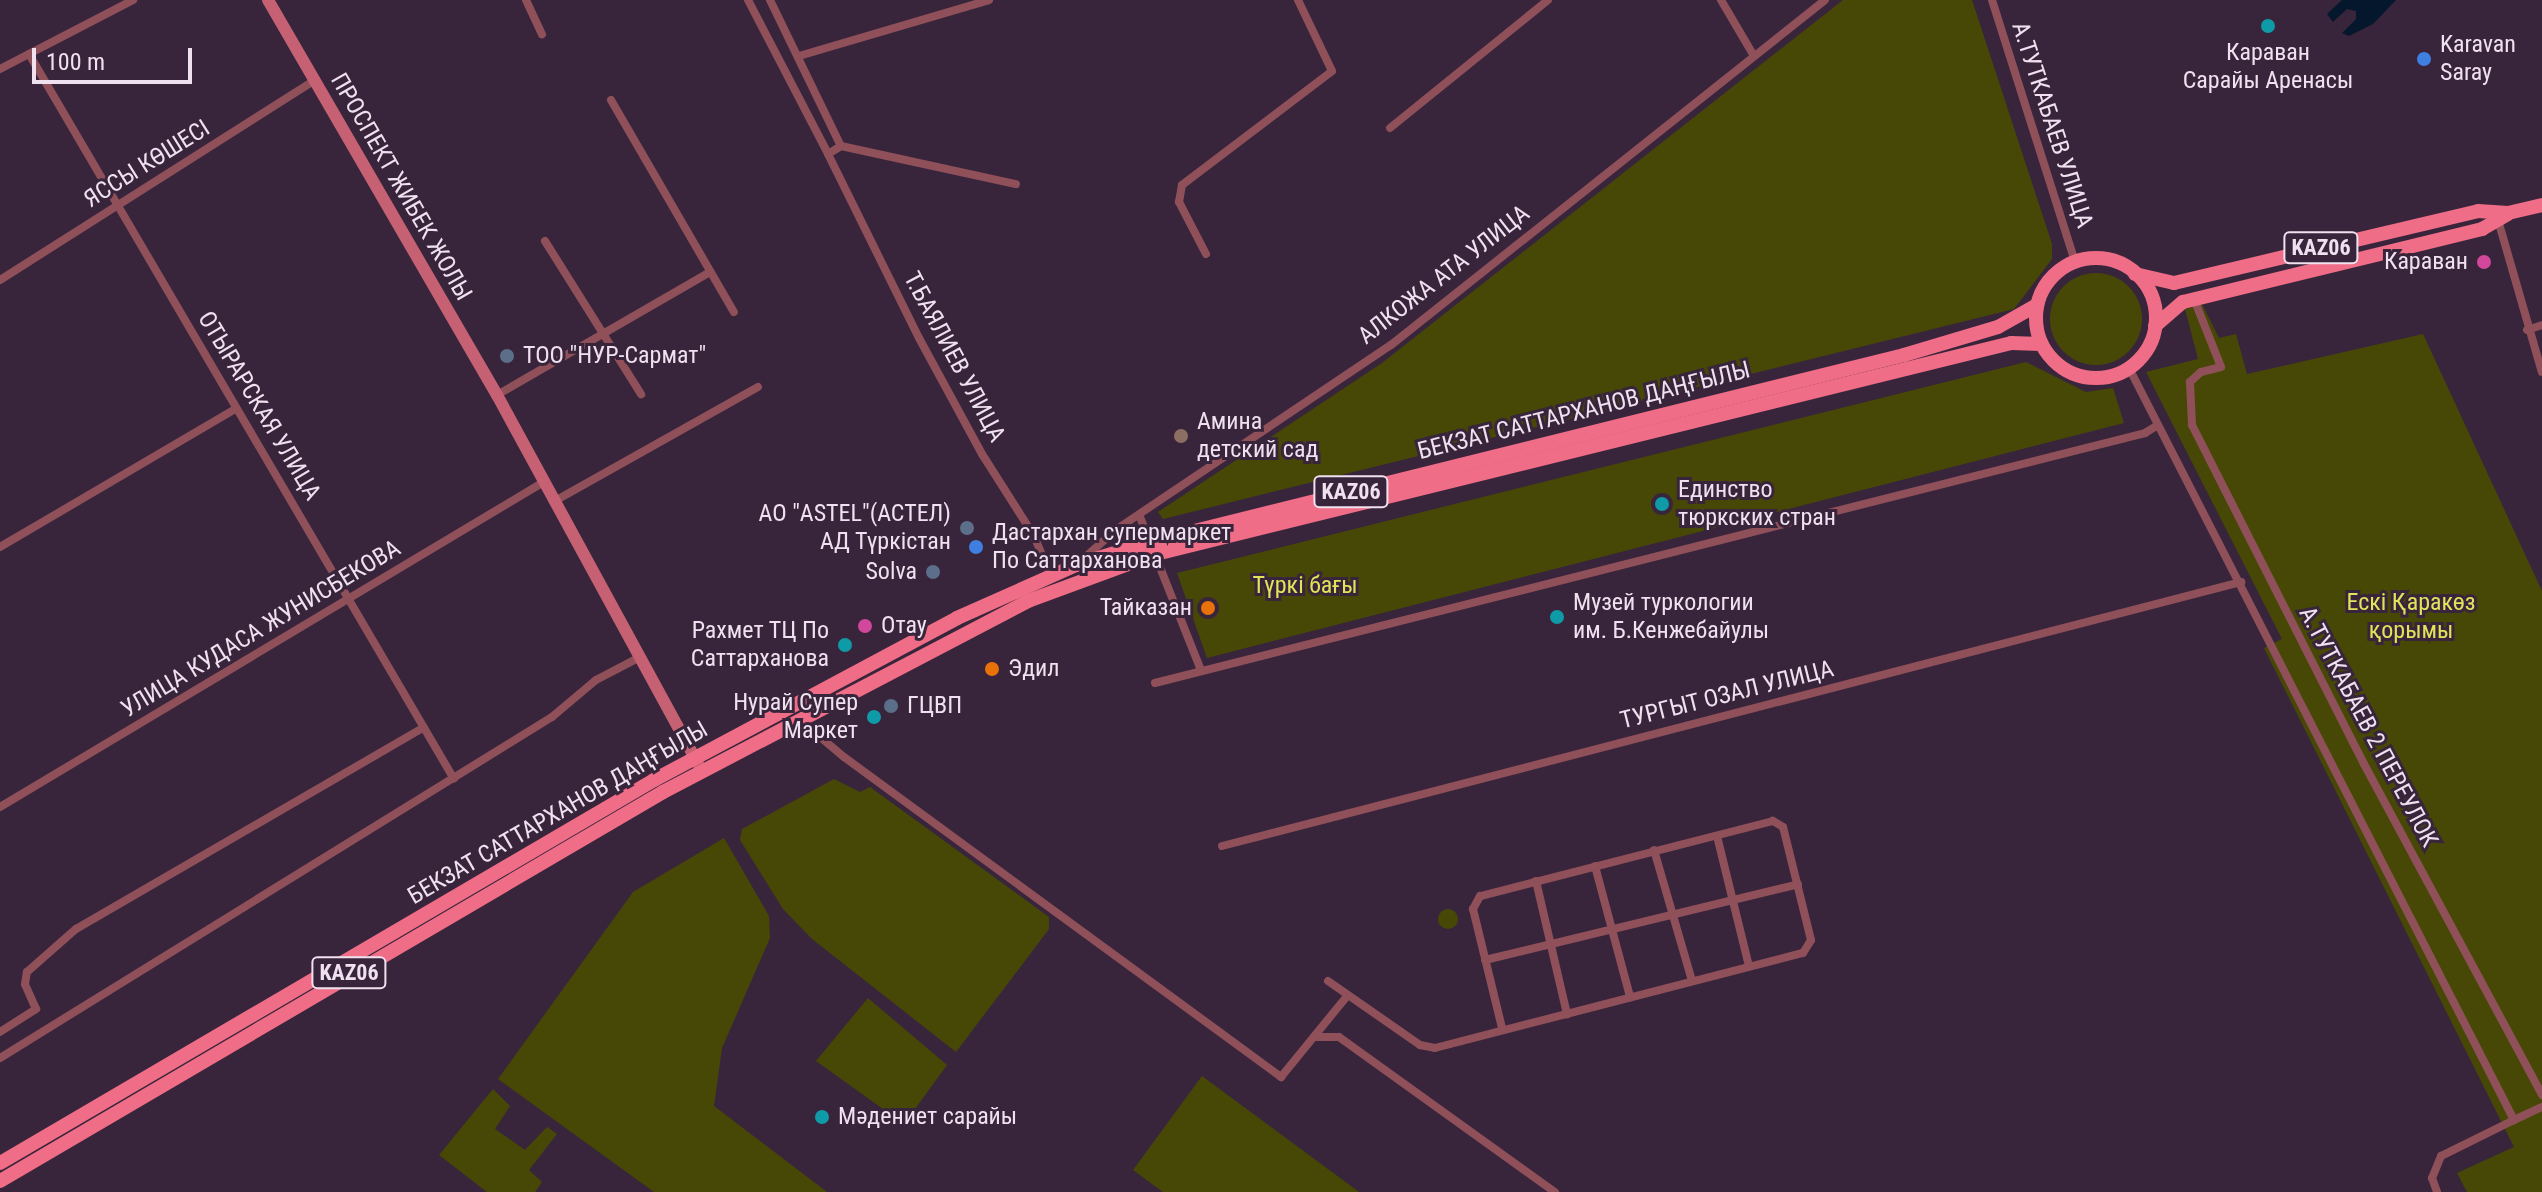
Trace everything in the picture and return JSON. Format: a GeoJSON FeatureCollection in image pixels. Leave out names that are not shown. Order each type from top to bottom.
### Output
{"type":"FeatureCollection","features":[{"type":"Feature","properties":{"kind":"main road","name":"ПРОСПЕКТ ЖИБЕК ЖОЛЫ"},"geometry":{"type":"LineString","coordinates":[[268,0],[497,395],[542,483],[698,764]]}},
{"type":"Feature","properties":{"kind":"main road","name":"KАZ06"},"geometry":{"type":"LineString","coordinates":[[2129,368],[2149,345],[2155,326],[2171,308],[2194,299],[2482,229],[2503,216],[2542,205]]}},
{"type":"Feature","properties":{"kind":"main road","name":"KАZ06"},"geometry":{"type":"LineString","coordinates":[[2037,305],[2051,279],[2075,262],[2111,261],[2135,274],[2174,283],[2478,211],[2503,216]]}},
{"type":"Feature","properties":{"kind":"main road"},"geometry":{"type":"LineString","coordinates":[[2135,274],[2151,296],[2155,326]]}},
{"type":"Feature","properties":{"kind":"main road","name":"БЕКЗАТ САТТАРХАНОВ ДАҢҒЫЛЫ"},"geometry":{"type":"LineString","coordinates":[[0,1181],[698,764],[800,720],[964,630],[1153,548],[1904,355],[1998,327],[2037,305]]}},
{"type":"Feature","properties":{"kind":"main road"},"geometry":{"type":"LineString","coordinates":[[2037,305],[2041,344],[2053,361],[2080,376],[2110,377],[2129,368]]}},
{"type":"Feature","properties":{"kind":"main road","name":"БЕКЗАТ САТТАРХАНОВ ДАҢҒЫЛЫ"},"geometry":{"type":"LineString","coordinates":[[0,1163],[957,618],[1076,565],[2011,343],[2041,344]]}},
{"type":"Feature","properties":{"kind":"street"},"geometry":{"type":"LineString","coordinates":[[0,69],[133,0]]}},
{"type":"Feature","properties":{"kind":"street"},"geometry":{"type":"LineString","coordinates":[[526,0],[542,34]]}},
{"type":"Feature","properties":{"kind":"street","name":"Т.БАЯЛИЕВ УЛИЦА"},"geometry":{"type":"LineString","coordinates":[[748,0],[919,338],[982,454],[1034,536],[1051,576]]}},
{"type":"Feature","properties":{"kind":"street"},"geometry":{"type":"LineString","coordinates":[[770,0],[841,146]]}},
{"type":"Feature","properties":{"kind":"street"},"geometry":{"type":"LineString","coordinates":[[799,56],[989,0]]}},
{"type":"Feature","properties":{"kind":"street"},"geometry":{"type":"LineString","coordinates":[[1206,254],[1179,202],[1182,185],[1332,71],[1298,0]]}},
{"type":"Feature","properties":{"kind":"street"},"geometry":{"type":"LineString","coordinates":[[1531,0],[1536,9]]}},
{"type":"Feature","properties":{"kind":"street"},"geometry":{"type":"LineString","coordinates":[[1390,128],[1548,0]]}},
{"type":"Feature","properties":{"kind":"street"},"geometry":{"type":"LineString","coordinates":[[1721,0],[1754,56]]}},
{"type":"Feature","properties":{"kind":"street","name":"АЛКОЖА АТА УЛИЦА"},"geometry":{"type":"LineString","coordinates":[[1076,565],[1117,529],[1140,517],[1391,345],[1825,0]]}},
{"type":"Feature","properties":{"kind":"street","name":"А.ТУТКАБАЕВ УЛИЦА"},"geometry":{"type":"LineString","coordinates":[[1992,0],[2075,262]]}},
{"type":"Feature","properties":{"kind":"street","name":"ОТЫРАРСКАЯ УЛИЦА"},"geometry":{"type":"LineString","coordinates":[[29,54],[235,409],[352,600],[454,779]]}},
{"type":"Feature","properties":{"kind":"street","name":"ЯССЫ КӨШЕСІ"},"geometry":{"type":"LineString","coordinates":[[0,280],[314,81]]}},
{"type":"Feature","properties":{"kind":"street"},"geometry":{"type":"LineString","coordinates":[[611,100],[734,312]]}},
{"type":"Feature","properties":{"kind":"street"},"geometry":{"type":"LineString","coordinates":[[828,154],[841,146],[1016,184]]}},
{"type":"Feature","properties":{"kind":"street"},"geometry":{"type":"LineString","coordinates":[[2503,216],[2527,330],[2542,372]]}},
{"type":"Feature","properties":{"kind":"street"},"geometry":{"type":"LineString","coordinates":[[545,241],[641,394]]}},
{"type":"Feature","properties":{"kind":"street"},"geometry":{"type":"LineString","coordinates":[[497,395],[710,272]]}},
{"type":"Feature","properties":{"kind":"street","name":"А.ТУТКАБАЕВ 2 ПЕРЕУЛОК"},"geometry":{"type":"LineString","coordinates":[[2194,299],[2221,367],[2201,372],[2190,382],[2192,425],[2364,764],[2542,1095]]}},
{"type":"Feature","properties":{"kind":"street"},"geometry":{"type":"LineString","coordinates":[[2527,330],[2542,325]]}},
{"type":"Feature","properties":{"kind":"street"},"geometry":{"type":"LineString","coordinates":[[2129,368],[2514,1120]]}},
{"type":"Feature","properties":{"kind":"street"},"geometry":{"type":"LineString","coordinates":[[553,502],[758,387]]}},
{"type":"Feature","properties":{"kind":"street"},"geometry":{"type":"LineString","coordinates":[[0,547],[235,409]]}},
{"type":"Feature","properties":{"kind":"street"},"geometry":{"type":"LineString","coordinates":[[1155,683],[2145,433],[2158,425]]}},
{"type":"Feature","properties":{"kind":"street","name":"УЛИЦА КУДАСА ЖУНИСБЕКОВА"},"geometry":{"type":"LineString","coordinates":[[0,807],[352,600],[542,483]]}},
{"type":"Feature","properties":{"kind":"street"},"geometry":{"type":"LineString","coordinates":[[1140,517],[1201,670]]}},
{"type":"Feature","properties":{"kind":"street","name":"ТУРГЫТ ОЗАЛ УЛИЦА"},"geometry":{"type":"LineString","coordinates":[[1222,846],[2241,582]]}},
{"type":"Feature","properties":{"kind":"street"},"geometry":{"type":"LineString","coordinates":[[0,1058],[454,779],[552,717],[596,680],[640,657]]}},
{"type":"Feature","properties":{"kind":"street"},"geometry":{"type":"LineString","coordinates":[[800,720],[844,757],[1281,1077],[1347,996]]}},
{"type":"Feature","properties":{"kind":"street"},"geometry":{"type":"LineString","coordinates":[[0,1032],[36,1009],[25,984],[27,972],[76,929],[424,727]]}},
{"type":"Feature","properties":{"kind":"street"},"geometry":{"type":"LineString","coordinates":[[1328,981],[1427,1048],[1567,1014],[1809,948],[1798,884],[1779,822],[1654,850],[1473,901],[1502,1028]]}},
{"type":"Feature","properties":{"kind":"street"},"geometry":{"type":"LineString","coordinates":[[1717,836],[1749,966]]}},
{"type":"Feature","properties":{"kind":"street"},"geometry":{"type":"LineString","coordinates":[[1654,850],[1692,981]]}},
{"type":"Feature","properties":{"kind":"street"},"geometry":{"type":"LineString","coordinates":[[1595,866],[1630,997]]}},
{"type":"Feature","properties":{"kind":"street"},"geometry":{"type":"LineString","coordinates":[[1536,881],[1567,1014]]}},
{"type":"Feature","properties":{"kind":"street"},"geometry":{"type":"LineString","coordinates":[[1485,960],[1798,884]]}},
{"type":"Feature","properties":{"kind":"street"},"geometry":{"type":"LineString","coordinates":[[1313,1037],[1339,1037],[1555,1192]]}},
{"type":"Feature","properties":{"kind":"street"},"geometry":{"type":"LineString","coordinates":[[2437,1192],[2432,1178],[2441,1156],[2542,1107]]}},
{"type":"Feature","properties":{"kind":"green space"},"geometry":{"type":"Polygon","coordinates":[[[1843,0],[1972,0],[2052,244],[2052,259],[2014,309],[1163,519],[1158,512],[1382,363],[1843,0]]]}},
{"type":"Feature","properties":{"kind":"green space"},"geometry":{"type":"Polygon","coordinates":[[[2096,273],[2114,277],[2128,287],[2138,301],[2142,319],[2138,337],[2128,351],[2114,361],[2096,365],[2078,361],[2064,351],[2054,337],[2050,319],[2054,301],[2064,287],[2078,277],[2096,273]]]}},
{"type":"Feature","properties":{"kind":"green space","name":"Ескі Қаракөз қорымы"},"geometry":{"type":"Polygon","coordinates":[[[2202,304],[2219,338],[2236,334],[2247,374],[2423,334],[2542,591],[2542,1192],[2467,1192],[2457,1173],[2514,1147],[2264,648],[2282,639],[2146,372],[2198,359],[2185,309],[2202,304]]]}},
{"type":"Feature","properties":{"kind":"green space","name":"Түркі бағы"},"geometry":{"type":"Polygon","coordinates":[[[2026,362],[2086,392],[2113,388],[2124,423],[1207,658],[1177,573],[2026,362]]]}},
{"type":"Feature","properties":{"kind":"green space"},"geometry":{"type":"Polygon","coordinates":[[[834,779],[860,792],[870,787],[1049,917],[1049,929],[956,1052],[812,939],[783,909],[740,840],[742,829],[834,779]]]}},
{"type":"Feature","properties":{"kind":"green space"},"geometry":{"type":"Polygon","coordinates":[[[724,838],[769,916],[770,938],[722,1048],[714,1106],[827,1192],[654,1192],[498,1079],[633,892],[724,838]]]}},
{"type":"Feature","properties":{"kind":"green space"},"geometry":{"type":"Polygon","coordinates":[[[1448,909],[1455,912],[1458,919],[1455,926],[1448,929],[1441,926],[1438,919],[1441,912],[1448,909]]]}},
{"type":"Feature","properties":{"kind":"green space"},"geometry":{"type":"Polygon","coordinates":[[[868,998],[947,1065],[904,1124],[816,1061],[868,998]]]}},
{"type":"Feature","properties":{"kind":"green space"},"geometry":{"type":"Polygon","coordinates":[[[1202,1076],[1359,1192],[1163,1192],[1133,1170],[1202,1076]]]}},
{"type":"Feature","properties":{"kind":"green space"},"geometry":{"type":"Polygon","coordinates":[[[493,1089],[510,1106],[495,1129],[525,1150],[547,1127],[557,1134],[529,1170],[542,1182],[535,1192],[487,1192],[439,1155],[493,1089]]]}},
{"type":"Feature","properties":{"kind":"water"},"geometry":{"type":"Polygon","coordinates":[[[2342,0],[2396,0],[2373,24],[2349,36],[2342,33],[2356,19],[2356,11],[2347,9],[2333,22],[2327,14],[2342,0]]]}},
{"type":"Feature","properties":{"kind":"place","name":"Караван Сарайы Аренасы"},"geometry":{"type":"Point","coordinates":[2268,26]}},
{"type":"Feature","properties":{"kind":"place","name":"Karavan Saray"},"geometry":{"type":"Point","coordinates":[2424,59]}},
{"type":"Feature","properties":{"kind":"place","name":"Караван"},"geometry":{"type":"Point","coordinates":[2484,262]}},
{"type":"Feature","properties":{"kind":"place","name":"ТОО \"НУР-Сармат\""},"geometry":{"type":"Point","coordinates":[507,356]}},
{"type":"Feature","properties":{"kind":"place","name":"Амина детский сад"},"geometry":{"type":"Point","coordinates":[1181,436]}},
{"type":"Feature","properties":{"kind":"place","name":"Единство тюркских стран"},"geometry":{"type":"Point","coordinates":[1662,504]}},
{"type":"Feature","properties":{"kind":"place","name":"АО \"ASTEL\"(АСТЕЛ) АД Түркістан"},"geometry":{"type":"Point","coordinates":[967,528]}},
{"type":"Feature","properties":{"kind":"place","name":"Дастархан супермаркет По Саттарханова"},"geometry":{"type":"Point","coordinates":[976,547]}},
{"type":"Feature","properties":{"kind":"place","name":"Solva"},"geometry":{"type":"Point","coordinates":[933,572]}},
{"type":"Feature","properties":{"kind":"place","name":"Тайказан"},"geometry":{"type":"Point","coordinates":[1208,608]}},
{"type":"Feature","properties":{"kind":"place","name":"Музей туркологии им. Б.Кенжебайулы"},"geometry":{"type":"Point","coordinates":[1557,617]}},
{"type":"Feature","properties":{"kind":"place","name":"Отау"},"geometry":{"type":"Point","coordinates":[865,626]}},
{"type":"Feature","properties":{"kind":"place","name":"Рахмет ТЦ По Саттарханова"},"geometry":{"type":"Point","coordinates":[845,645]}},
{"type":"Feature","properties":{"kind":"place","name":"Эдил"},"geometry":{"type":"Point","coordinates":[992,669]}},
{"type":"Feature","properties":{"kind":"place","name":"ГЦВП"},"geometry":{"type":"Point","coordinates":[891,706]}},
{"type":"Feature","properties":{"kind":"place","name":"Нурай Супер Маркет"},"geometry":{"type":"Point","coordinates":[874,717]}},
{"type":"Feature","properties":{"kind":"place","name":"Мәдениет сарайы"},"geometry":{"type":"Point","coordinates":[822,1117]}}]}
